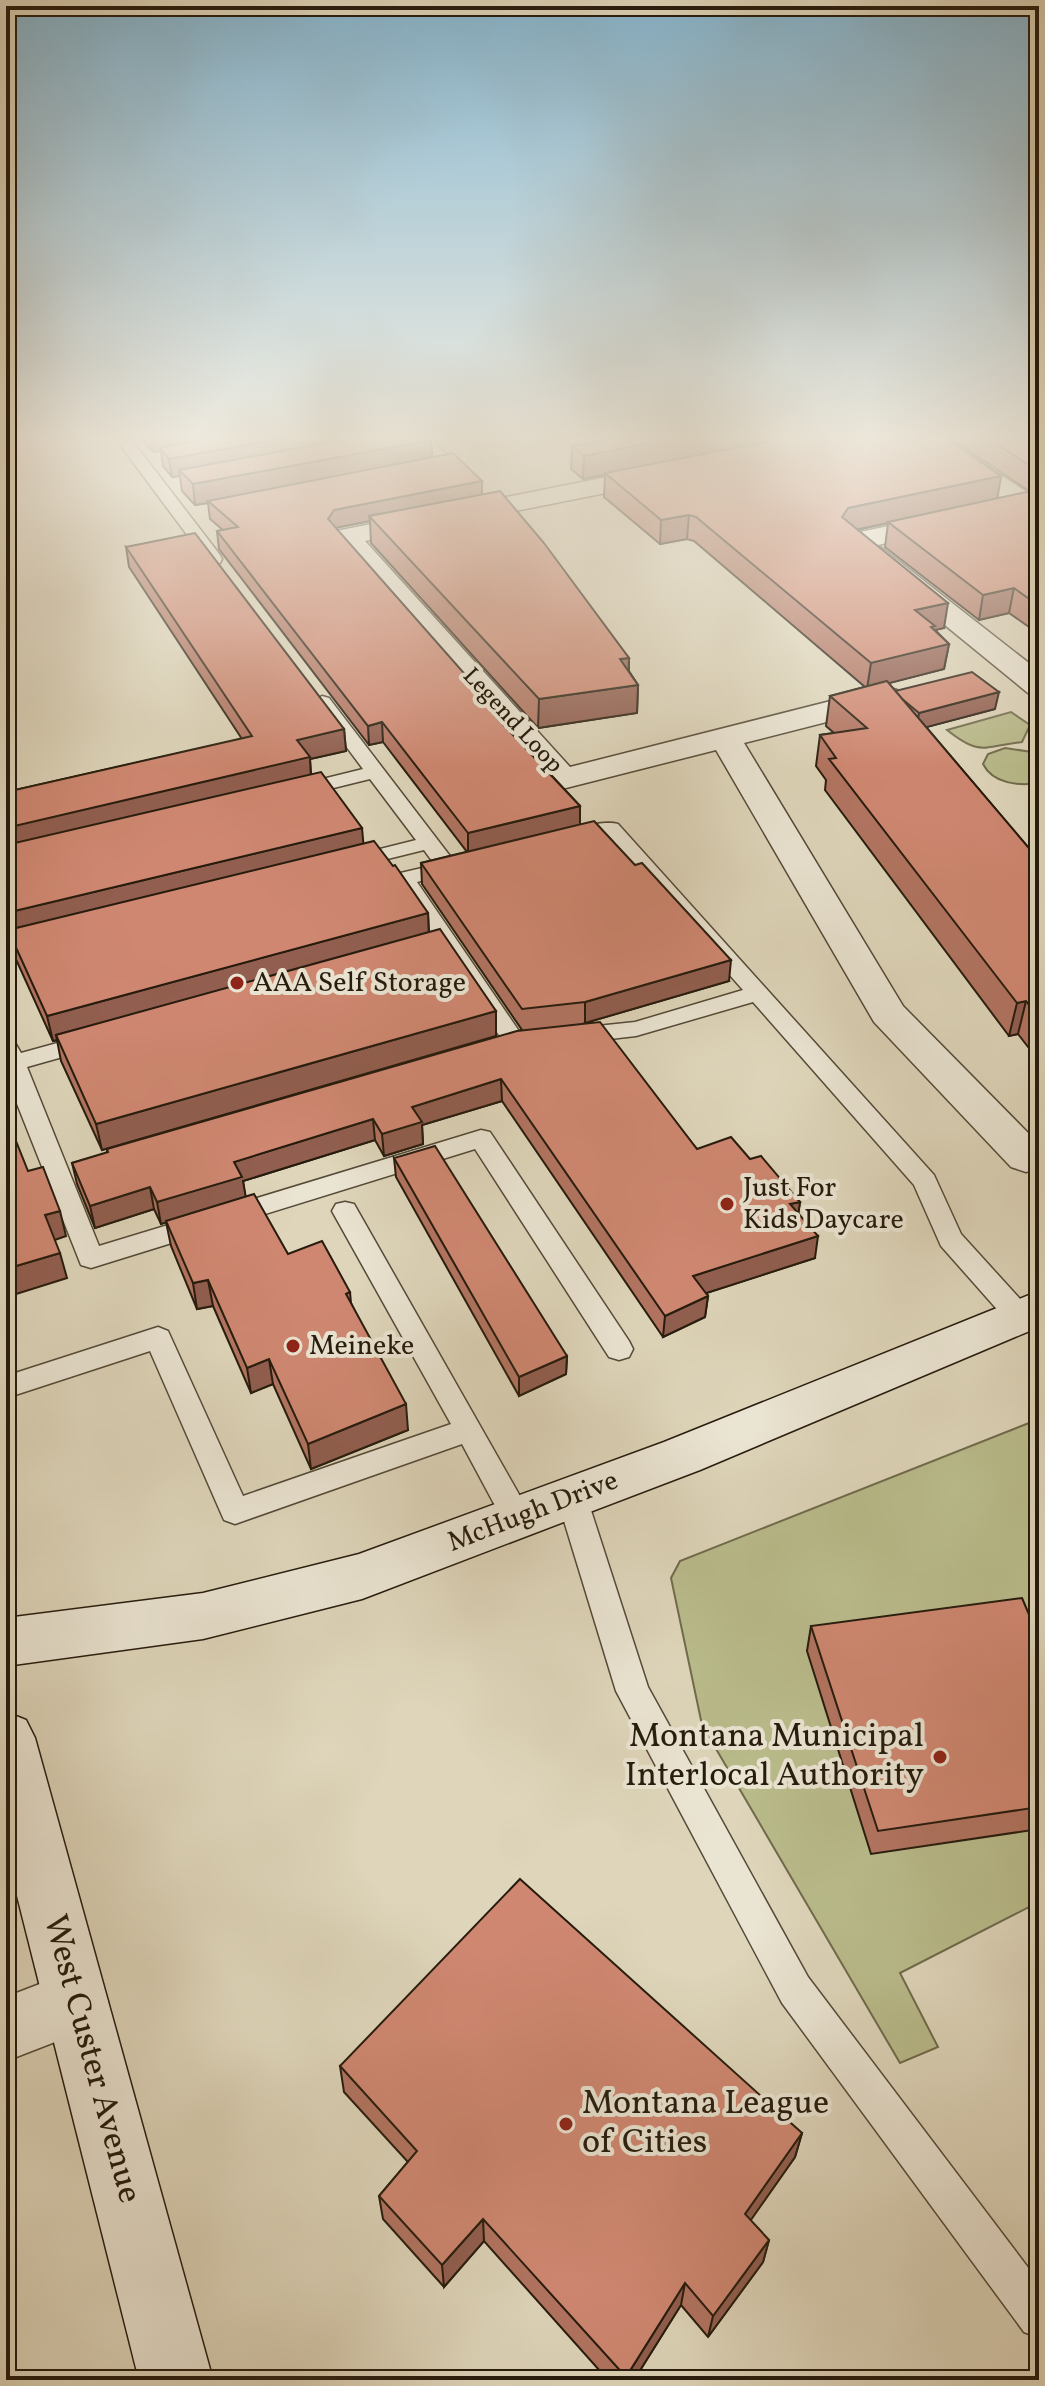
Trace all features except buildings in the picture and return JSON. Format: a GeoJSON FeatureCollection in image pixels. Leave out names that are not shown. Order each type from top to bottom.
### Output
{"type":"FeatureCollection","features":[{"type":"Feature","properties":{"kind":"street","name":"Legend Loop"},"geometry":{"type":"LineString","coordinates":[[353,545],[562,779],[725,738]]}},
{"type":"Feature","properties":{"kind":"street"},"geometry":{"type":"LineString","coordinates":[[861,545],[996,669],[1039,686]]}},
{"type":"Feature","properties":{"kind":"street"},"geometry":{"type":"LineString","coordinates":[[921,688],[725,738],[888,1013],[1026,1157],[1039,1152]]}},
{"type":"Feature","properties":{"kind":"street","name":"McHugh Drive"},"geometry":{"type":"LineString","coordinates":[[6,1642],[203,1616],[362,1576],[572,1498],[1029,1313]]}},
{"type":"Feature","properties":{"kind":"street","name":"West Custer Avenue"},"geometry":{"type":"LineString","coordinates":[[6,1738],[176,2380]]}},
{"type":"Feature","properties":{"kind":"street"},"geometry":{"type":"LineString","coordinates":[[6,2029],[76,2002]]}},
{"type":"Feature","properties":{"kind":"lane"},"geometry":{"type":"LineString","coordinates":[[207,545],[227,577]]}},
{"type":"Feature","properties":{"kind":"lane"},"geometry":{"type":"LineString","coordinates":[[310,687],[448,868]]}},
{"type":"Feature","properties":{"kind":"lane"},"geometry":{"type":"LineString","coordinates":[[283,794],[375,772]]}},
{"type":"Feature","properties":{"kind":"lane"},"geometry":{"type":"LineString","coordinates":[[552,842],[611,828],[925,1181],[950,1239],[1029,1313]]}},
{"type":"Feature","properties":{"kind":"lane"},"geometry":{"type":"LineString","coordinates":[[323,869],[429,843]]}},
{"type":"Feature","properties":{"kind":"lane"},"geometry":{"type":"LineString","coordinates":[[492,857],[404,879],[515,1042]]}},
{"type":"Feature","properties":{"kind":"lane"},"geometry":{"type":"LineString","coordinates":[[418,951],[447,943]]}},
{"type":"Feature","properties":{"kind":"lane"},"geometry":{"type":"LineString","coordinates":[[484,1051],[515,1042],[636,1029],[759,993]]}},
{"type":"Feature","properties":{"kind":"lane"},"geometry":{"type":"LineString","coordinates":[[118,1034],[9,1054],[91,1258],[481,1138],[619,1349]]}},
{"type":"Feature","properties":{"kind":"lane"},"geometry":{"type":"LineString","coordinates":[[57,1174],[88,1166]]}},
{"type":"Feature","properties":{"kind":"lane"},"geometry":{"type":"LineString","coordinates":[[345,1211],[518,1519]]}},
{"type":"Feature","properties":{"kind":"lane"},"geometry":{"type":"LineString","coordinates":[[6,1387],[158,1338],[235,1511],[469,1430]]}},
{"type":"Feature","properties":{"kind":"lane"},"geometry":{"type":"LineString","coordinates":[[572,1498],[633,1691],[795,1990],[1039,2317]]}},
{"type":"Feature","properties":{"kind":"green space"},"geometry":{"type":"Polygon","coordinates":[[[1011,712],[1030,725],[1022,742],[975,747],[947,730],[1011,712]]]}},
{"type":"Feature","properties":{"kind":"green space"},"geometry":{"type":"Polygon","coordinates":[[[1005,748],[1039,753],[1039,783],[1007,782],[987,771],[983,764],[988,754],[1005,748]]]}},
{"type":"Feature","properties":{"kind":"green space"},"geometry":{"type":"Polygon","coordinates":[[[1039,1419],[1039,1902],[900,1973],[938,2047],[900,2063],[702,1725],[671,1578],[680,1561],[1039,1419]]]}},
{"type":"Feature","properties":{"kind":"place","name":"AAA Self Storage"},"geometry":{"type":"Point","coordinates":[237,983]}},
{"type":"Feature","properties":{"kind":"place","name":"Just For Kids Daycare"},"geometry":{"type":"Point","coordinates":[727,1204]}},
{"type":"Feature","properties":{"kind":"place","name":"Meineke"},"geometry":{"type":"Point","coordinates":[293,1346]}},
{"type":"Feature","properties":{"kind":"place","name":"Montana Municipal Interlocal Authority"},"geometry":{"type":"Point","coordinates":[940,1757]}},
{"type":"Feature","properties":{"kind":"place","name":"Montana League of Cities"},"geometry":{"type":"Point","coordinates":[566,2124]}}]}
